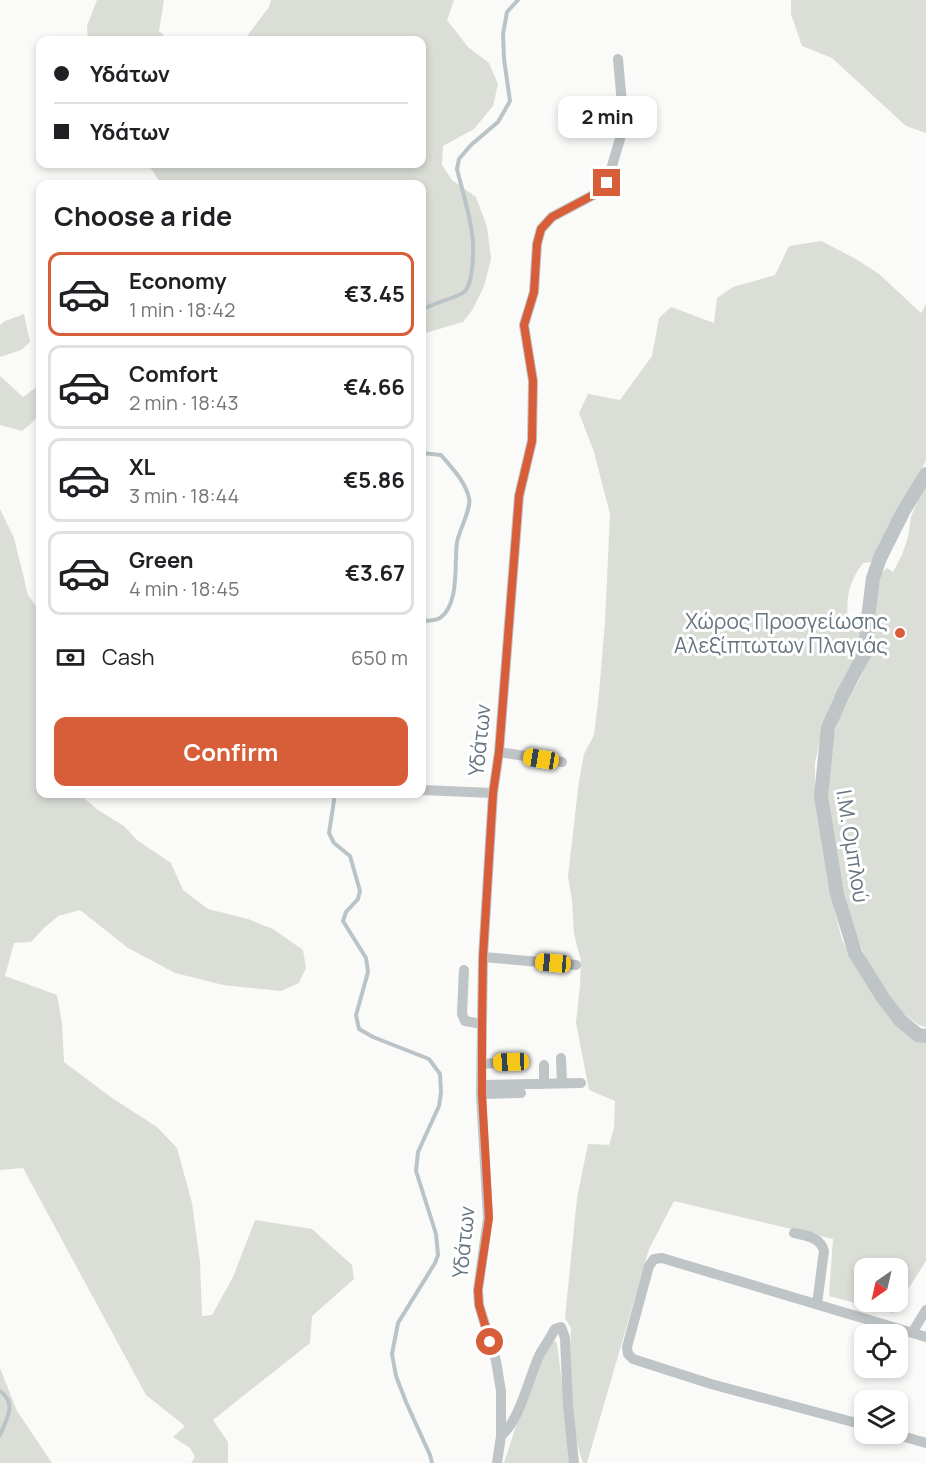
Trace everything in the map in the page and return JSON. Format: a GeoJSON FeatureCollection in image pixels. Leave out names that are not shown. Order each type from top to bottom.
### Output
{"type":"FeatureCollection","features":[{"type":"Feature","properties":{"kind":"street","name":"Υδάτων"},"geometry":{"type":"LineString","coordinates":[[497,1463],[501,1436],[501,1391],[496,1361],[479,1305],[478,1290],[489,1218],[482,1089],[483,957],[493,793],[499,752],[519,496],[532,441],[533,381],[524,325],[534,292],[537,244],[541,229],[552,217],[597,193],[607,183],[622,132],[623,115],[618,59]]}},
{"type":"Feature","properties":{"kind":"street","name":"Ι.Μ. Ομπλού"},"geometry":{"type":"LineString","coordinates":[[926,474],[903,512],[880,558],[873,578],[865,653],[828,728],[820,796],[837,894],[855,953],[883,998],[900,1020],[918,1035],[926,1036]]}},
{"type":"Feature","properties":{"kind":"street"},"geometry":{"type":"LineString","coordinates":[[499,752],[562,762]]}},
{"type":"Feature","properties":{"kind":"street"},"geometry":{"type":"LineString","coordinates":[[426,790],[493,793]]}},
{"type":"Feature","properties":{"kind":"street"},"geometry":{"type":"LineString","coordinates":[[483,957],[576,965]]}},
{"type":"Feature","properties":{"kind":"street"},"geometry":{"type":"LineString","coordinates":[[464,970],[462,1014],[465,1021],[482,1024]]}},
{"type":"Feature","properties":{"kind":"street"},"geometry":{"type":"LineString","coordinates":[[561,1058],[562,1083]]}},
{"type":"Feature","properties":{"kind":"street"},"geometry":{"type":"LineString","coordinates":[[482,1064],[511,1062]]}},
{"type":"Feature","properties":{"kind":"street"},"geometry":{"type":"LineString","coordinates":[[544,1065],[544,1083]]}},
{"type":"Feature","properties":{"kind":"street"},"geometry":{"type":"LineString","coordinates":[[482,1089],[544,1083],[581,1083]]}},
{"type":"Feature","properties":{"kind":"street"},"geometry":{"type":"LineString","coordinates":[[482,1089],[521,1093]]}},
{"type":"Feature","properties":{"kind":"street"},"geometry":{"type":"LineString","coordinates":[[794,1233],[816,1239],[822,1244],[824,1251],[817,1305]]}},
{"type":"Feature","properties":{"kind":"street"},"geometry":{"type":"LineString","coordinates":[[854,1422],[711,1384],[633,1359],[628,1354],[627,1347],[639,1298],[649,1266],[654,1259],[662,1258],[926,1337]]}},
{"type":"Feature","properties":{"kind":"street"},"geometry":{"type":"LineString","coordinates":[[912,1333],[926,1310]]}},
{"type":"Feature","properties":{"kind":"street"},"geometry":{"type":"LineString","coordinates":[[501,1436],[514,1418],[540,1354],[555,1329],[561,1327],[565,1338],[568,1406],[574,1463]]}},
{"type":"Feature","properties":{"kind":"street"},"geometry":{"type":"LineString","coordinates":[[908,1438],[926,1443]]}},
{"type":"Feature","properties":{"kind":"shaded area"},"geometry":{"type":"Polygon","coordinates":[[[97,0],[164,0],[159,31],[165,36],[88,36],[87,26],[97,0]]]}},
{"type":"Feature","properties":{"kind":"shaded area"},"geometry":{"type":"Polygon","coordinates":[[[271,0],[454,0],[447,20],[468,47],[489,63],[498,84],[493,106],[474,129],[443,146],[442,165],[452,180],[476,197],[487,227],[491,259],[484,286],[473,309],[463,322],[426,333],[426,180],[158,180],[151,168],[426,168],[426,36],[247,36],[269,7],[271,0]]]}},
{"type":"Feature","properties":{"kind":"shaded area"},"geometry":{"type":"Polygon","coordinates":[[[791,0],[926,0],[926,133],[906,126],[832,58],[802,46],[791,14],[791,0]]]}},
{"type":"Feature","properties":{"kind":"shaded area"},"geometry":{"type":"Polygon","coordinates":[[[821,241],[879,274],[921,313],[926,304],[926,461],[896,513],[877,555],[871,562],[863,563],[851,585],[847,608],[849,625],[863,621],[860,643],[855,663],[833,698],[822,731],[815,763],[815,798],[831,895],[842,940],[862,977],[892,1021],[909,1036],[926,1043],[926,1261],[908,1289],[908,1258],[854,1258],[854,1303],[829,1296],[833,1239],[674,1201],[649,1249],[587,1463],[583,1463],[572,1414],[571,1328],[565,1318],[577,1198],[588,1144],[609,1145],[614,1128],[615,1101],[589,1090],[576,1023],[581,961],[574,934],[568,876],[579,781],[584,754],[594,735],[599,693],[610,514],[594,452],[579,413],[588,394],[620,400],[652,356],[659,318],[671,307],[714,323],[717,298],[733,287],[775,275],[789,246],[821,241]]]}},
{"type":"Feature","properties":{"kind":"shaded area"},"geometry":{"type":"Polygon","coordinates":[[[24,314],[30,342],[21,350],[0,357],[0,325],[24,314]]]}},
{"type":"Feature","properties":{"kind":"shaded area"},"geometry":{"type":"Polygon","coordinates":[[[0,376],[23,397],[36,387],[36,417],[33,422],[22,431],[0,425],[0,376]]]}},
{"type":"Feature","properties":{"kind":"shaded area"},"geometry":{"type":"Polygon","coordinates":[[[926,486],[926,1027],[919,1025],[903,1013],[868,962],[857,939],[841,879],[828,805],[828,782],[831,743],[844,705],[860,679],[872,650],[877,588],[881,573],[887,568],[893,572],[902,555],[911,517],[926,486]]]}},
{"type":"Feature","properties":{"kind":"shaded area"},"geometry":{"type":"Polygon","coordinates":[[[0,509],[14,538],[28,595],[36,606],[36,798],[84,798],[124,826],[137,840],[171,863],[183,890],[208,909],[248,919],[273,929],[303,950],[306,968],[299,983],[281,991],[223,985],[175,973],[128,948],[80,910],[58,916],[31,942],[14,943],[5,976],[57,995],[62,1023],[64,1062],[112,1098],[157,1127],[177,1148],[192,1203],[200,1262],[202,1316],[212,1315],[233,1277],[255,1220],[312,1229],[352,1265],[354,1279],[312,1316],[310,1343],[213,1420],[228,1442],[228,1463],[191,1463],[195,1457],[190,1448],[173,1437],[185,1426],[146,1395],[23,1168],[0,1170],[0,509]]]}},
{"type":"Feature","properties":{"kind":"shaded area"},"geometry":{"type":"Polygon","coordinates":[[[555,1341],[572,1463],[504,1463],[545,1354],[550,1343],[555,1341]]]}},
{"type":"Feature","properties":{"kind":"shaded area"},"geometry":{"type":"Polygon","coordinates":[[[0,1368],[17,1411],[52,1463],[0,1463],[0,1368]]]}},
{"type":"Feature","properties":{"kind":"waterway"},"geometry":{"type":"LineString","coordinates":[[426,308],[464,292],[470,281],[473,255],[472,233],[457,169],[459,159],[471,145],[498,122],[510,101],[503,34],[507,12],[518,0]]}},
{"type":"Feature","properties":{"kind":"waterway"},"geometry":{"type":"LineString","coordinates":[[426,453],[441,455],[461,480],[469,498],[467,513],[457,542],[455,583],[451,603],[440,618],[426,621]]}},
{"type":"Feature","properties":{"kind":"waterway"},"geometry":{"type":"LineString","coordinates":[[334,798],[329,833],[334,843],[350,856],[360,891],[358,899],[346,912],[343,921],[366,958],[368,972],[356,1015],[359,1029],[373,1037],[429,1059],[440,1074],[439,1106],[418,1152],[416,1171],[436,1234],[438,1255],[398,1323],[392,1354],[396,1376],[432,1463]]}},
{"type":"Feature","properties":{"kind":"waterway"},"geometry":{"type":"LineString","coordinates":[[0,1391],[9,1406],[0,1435]]}},
{"type":"Feature","properties":{"kind":"place","name":"Χώρος Προσγείωσης Αλεξίπτωτων Πλαγιάς"},"geometry":{"type":"Point","coordinates":[900,633]}},
{"type":"Feature","properties":{"kind":"route"},"geometry":{"type":"LineString","coordinates":[[490,1342],[479,1305],[478,1290],[489,1218],[482,1094],[483,957],[493,793],[499,752],[519,496],[532,441],[533,381],[524,325],[534,292],[537,244],[541,229],[552,217],[597,193],[607,183]]}}]}
